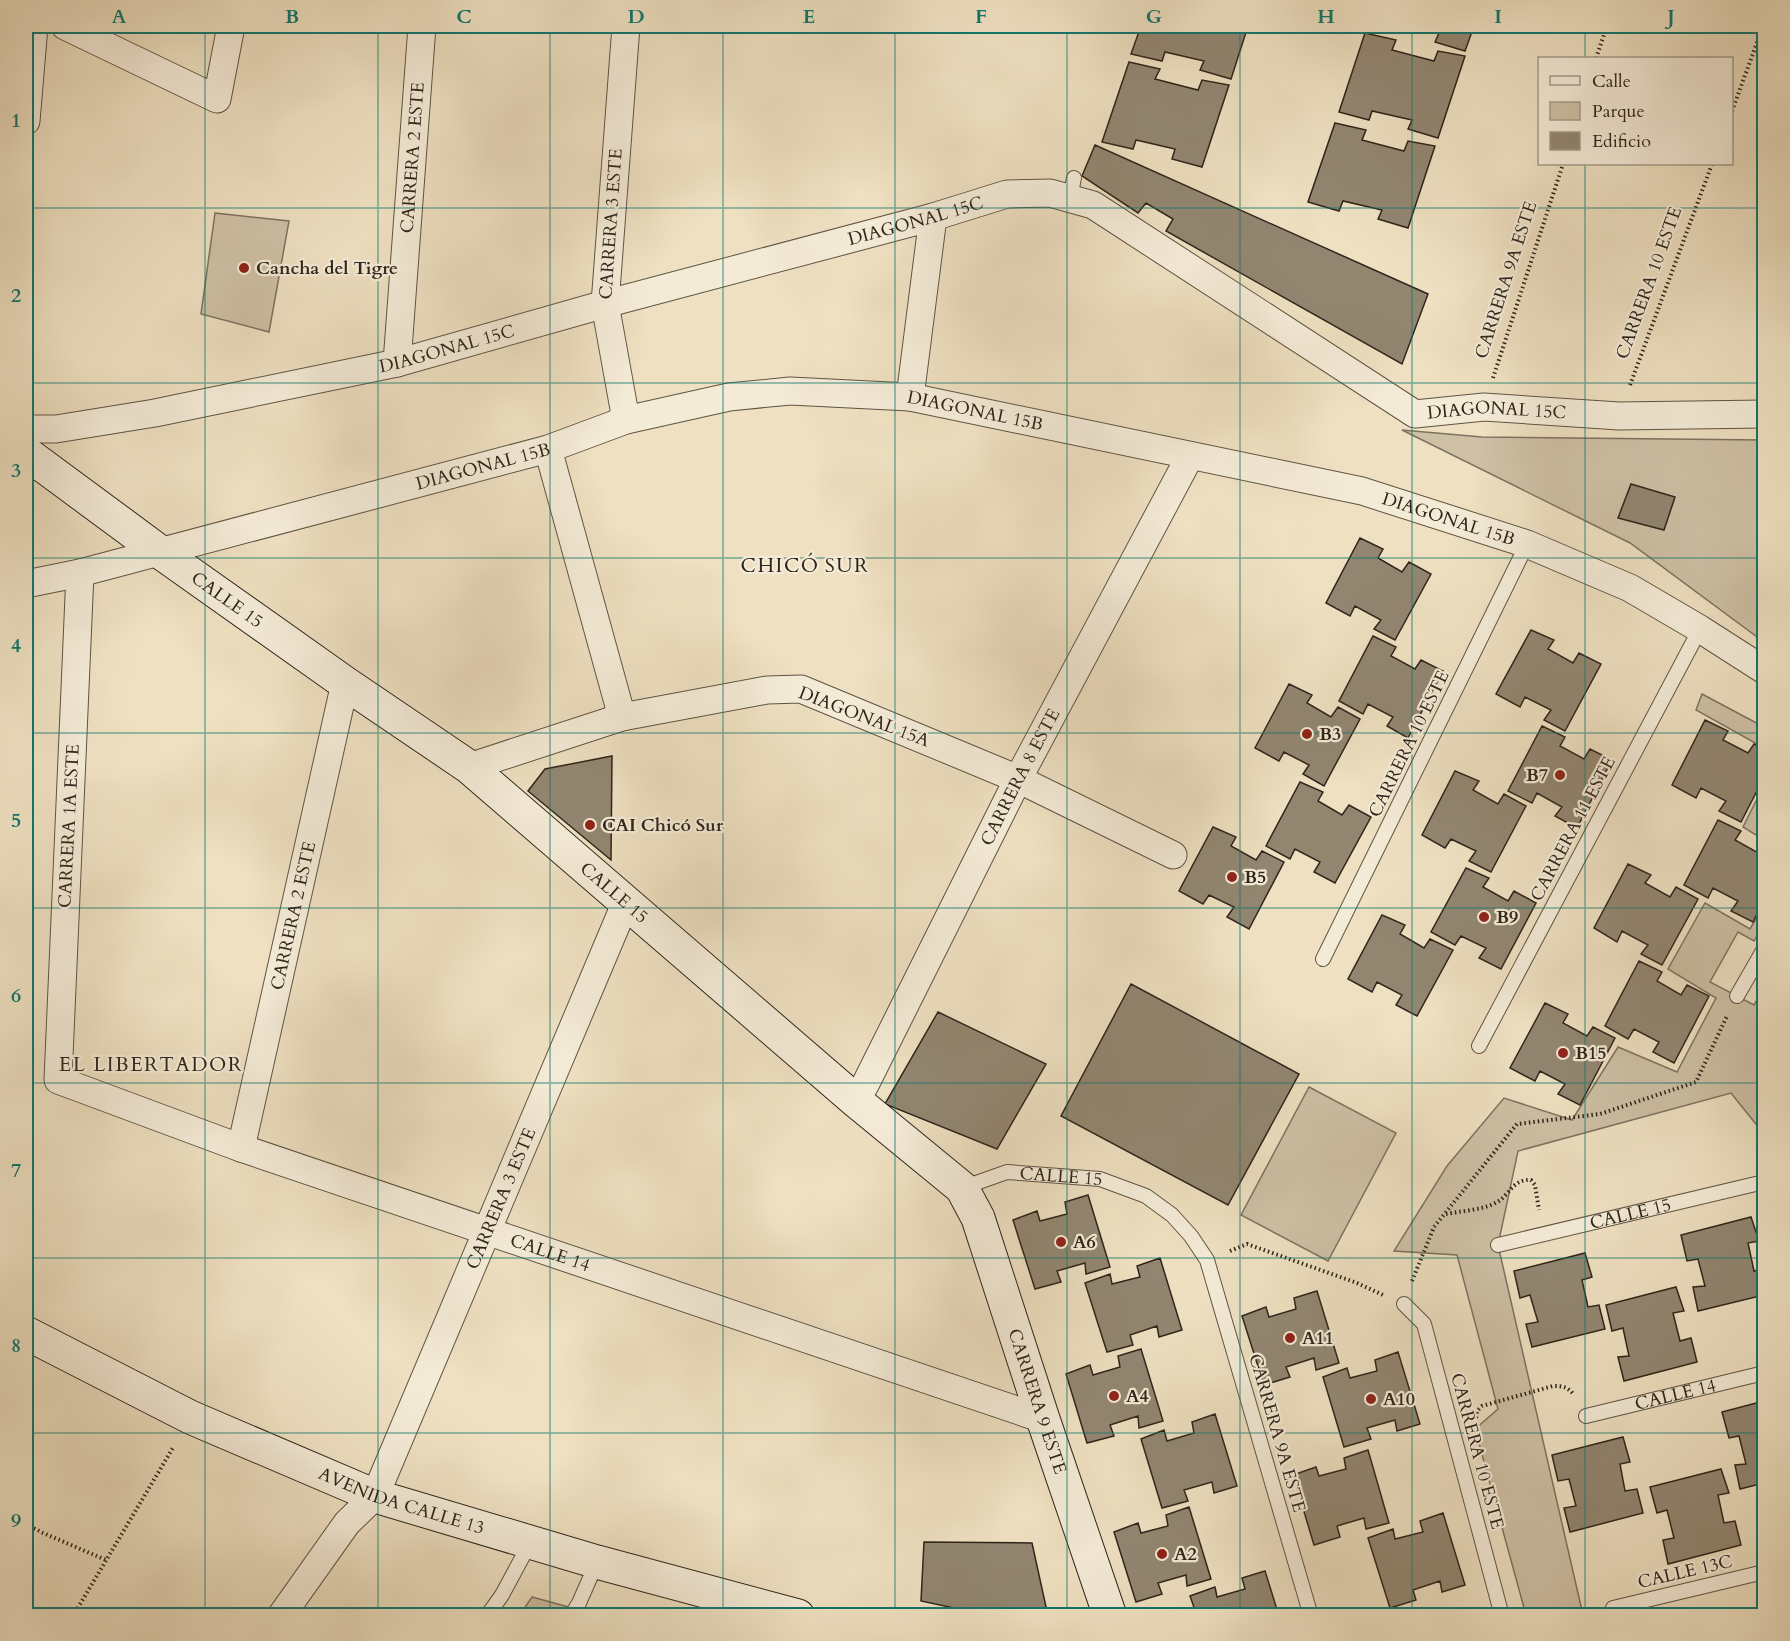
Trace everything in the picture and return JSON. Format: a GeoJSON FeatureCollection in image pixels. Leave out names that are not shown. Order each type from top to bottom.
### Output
{"type":"FeatureCollection","features":[{"type":"Feature","properties":{"kind":"street"},"geometry":{"type":"LineString","coordinates":[[26,121],[34,26]]}},
{"type":"Feature","properties":{"kind":"street"},"geometry":{"type":"LineString","coordinates":[[65,26],[216,99],[231,26]]}},
{"type":"Feature","properties":{"kind":"street","name":"CARRERA 2 ESTE"},"geometry":{"type":"LineString","coordinates":[[397,363],[422,26]]}},
{"type":"Feature","properties":{"kind":"street","name":"CARRERA 3 ESTE"},"geometry":{"type":"LineString","coordinates":[[626,26],[605,304],[626,420]]}},
{"type":"Feature","properties":{"kind":"street","name":"DIAGONAL 15C"},"geometry":{"type":"LineString","coordinates":[[26,429],[56,429],[155,413],[397,363],[1006,194],[1050,193],[1072,188],[1093,205],[1415,414],[1484,407],[1619,416],[1764,414]]}},
{"type":"Feature","properties":{"kind":"street"},"geometry":{"type":"LineString","coordinates":[[910,397],[933,216]]}},
{"type":"Feature","properties":{"kind":"street","name":"DIAGONAL 15B"},"geometry":{"type":"LineString","coordinates":[[26,584],[80,573],[548,448],[626,420],[729,397],[790,391],[910,397],[1362,491],[1527,544],[1630,588],[1700,628],[1764,669]]}},
{"type":"Feature","properties":{"kind":"street"},"geometry":{"type":"LineString","coordinates":[[548,448],[622,717]]}},
{"type":"Feature","properties":{"kind":"street","name":"CALLE 15"},"geometry":{"type":"LineString","coordinates":[[26,453],[160,552],[345,683],[469,767],[856,1101],[962,1188]]}},
{"type":"Feature","properties":{"kind":"street","name":"CARRERA 8 ESTE"},"geometry":{"type":"LineString","coordinates":[[856,1101],[1018,779],[1190,456]]}},
{"type":"Feature","properties":{"kind":"street","name":"CARRERA 1A ESTE"},"geometry":{"type":"LineString","coordinates":[[58,1080],[80,573]]}},
{"type":"Feature","properties":{"kind":"street","name":"CARRERA 2 ESTE"},"geometry":{"type":"LineString","coordinates":[[241,1148],[345,683]]}},
{"type":"Feature","properties":{"kind":"street","name":"DIAGONAL 15A"},"geometry":{"type":"LineString","coordinates":[[469,767],[622,717],[766,690],[801,689],[1018,779],[1173,855]]}},
{"type":"Feature","properties":{"kind":"street","name":"CARRERA 3 ESTE"},"geometry":{"type":"LineString","coordinates":[[375,1496],[626,902]]}},
{"type":"Feature","properties":{"kind":"street","name":"CALLE 14"},"geometry":{"type":"LineString","coordinates":[[58,1080],[241,1148],[1043,1419]]}},
{"type":"Feature","properties":{"kind":"street","name":"CARRERA 9 ESTE"},"geometry":{"type":"LineString","coordinates":[[962,1188],[978,1218],[1110,1616]]}},
{"type":"Feature","properties":{"kind":"street","name":"AVENIDA CALLE 13"},"geometry":{"type":"LineString","coordinates":[[26,1333],[190,1417],[375,1496],[530,1543],[798,1616]]}},
{"type":"Feature","properties":{"kind":"street"},"geometry":{"type":"LineString","coordinates":[[281,1616],[347,1523],[375,1496]]}},
{"type":"Feature","properties":{"kind":"lane","name":"CARRERA 10 ESTE"},"geometry":{"type":"LineString","coordinates":[[1323,960],[1527,544]]}},
{"type":"Feature","properties":{"kind":"lane","name":"CARRERA 11 ESTE"},"geometry":{"type":"LineString","coordinates":[[1479,1046],[1700,628]]}},
{"type":"Feature","properties":{"kind":"lane"},"geometry":{"type":"LineString","coordinates":[[1737,996],[1764,949]]}},
{"type":"Feature","properties":{"kind":"lane","name":"CALLE 15"},"geometry":{"type":"LineString","coordinates":[[962,1188],[1007,1172],[1100,1179],[1146,1196],[1172,1215],[1191,1236],[1207,1260]]}},
{"type":"Feature","properties":{"kind":"lane","name":"CALLE 15"},"geometry":{"type":"LineString","coordinates":[[1498,1245],[1764,1182]]}},
{"type":"Feature","properties":{"kind":"lane","name":"CARRERA 9A ESTE"},"geometry":{"type":"LineString","coordinates":[[1207,1260],[1311,1616]]}},
{"type":"Feature","properties":{"kind":"lane","name":"CARRERA 10 ESTE"},"geometry":{"type":"LineString","coordinates":[[1404,1304],[1424,1324],[1502,1616]]}},
{"type":"Feature","properties":{"kind":"lane","name":"CALLE 14"},"geometry":{"type":"LineString","coordinates":[[1586,1416],[1764,1373]]}},
{"type":"Feature","properties":{"kind":"lane"},"geometry":{"type":"LineString","coordinates":[[487,1616],[530,1543]]}},
{"type":"Feature","properties":{"kind":"lane"},"geometry":{"type":"LineString","coordinates":[[571,1616],[579,1604],[597,1562]]}},
{"type":"Feature","properties":{"kind":"lane","name":"CALLE 13C"},"geometry":{"type":"LineString","coordinates":[[1613,1608],[1764,1572]]}},
{"type":"Feature","properties":{"kind":"path"},"geometry":{"type":"LineString","coordinates":[[1596,57],[1607,26]]}},
{"type":"Feature","properties":{"kind":"path"},"geometry":{"type":"LineString","coordinates":[[1733,106],[1763,26]]}},
{"type":"Feature","properties":{"kind":"path","name":"CARRERA 9A ESTE"},"geometry":{"type":"LineString","coordinates":[[1484,407],[1563,165]]}},
{"type":"Feature","properties":{"kind":"path","name":"CARRERA 10 ESTE"},"geometry":{"type":"LineString","coordinates":[[1619,416],[1712,165]]}},
{"type":"Feature","properties":{"kind":"path"},"geometry":{"type":"LineString","coordinates":[[1207,1260],[1247,1244],[1357,1283],[1404,1304],[1434,1227],[1517,1124],[1600,1114],[1696,1082],[1737,996]]}},
{"type":"Feature","properties":{"kind":"path"},"geometry":{"type":"LineString","coordinates":[[1445,1214],[1492,1205],[1500,1201],[1516,1183],[1531,1180],[1535,1185],[1544,1234]]}},
{"type":"Feature","properties":{"kind":"path"},"geometry":{"type":"LineString","coordinates":[[1455,1440],[1473,1424],[1477,1411],[1482,1406],[1553,1386],[1563,1386],[1570,1390],[1586,1416]]}},
{"type":"Feature","properties":{"kind":"path"},"geometry":{"type":"LineString","coordinates":[[73,1616],[156,1477]]}},
{"type":"Feature","properties":{"kind":"path"},"geometry":{"type":"LineString","coordinates":[[26,1524],[106,1560]]}},
{"type":"Feature","properties":{"kind":"green space","name":"Cancha del Tigre"},"geometry":{"type":"Polygon","coordinates":[[[215,213],[289,221],[269,332],[201,314],[215,213]]]}},
{"type":"Feature","properties":{"kind":"green space"},"geometry":{"type":"Polygon","coordinates":[[[1402,430],[1482,437],[1764,440],[1764,642],[1630,543],[1402,430]]]}},
{"type":"Feature","properties":{"kind":"green space"},"geometry":{"type":"Polygon","coordinates":[[[1702,694],[1764,727],[1764,748],[1696,710],[1702,694]]]}},
{"type":"Feature","properties":{"kind":"green space"},"geometry":{"type":"Polygon","coordinates":[[[1764,785],[1764,840],[1743,827],[1764,785]]]}},
{"type":"Feature","properties":{"kind":"green space"},"geometry":{"type":"Polygon","coordinates":[[[1705,903],[1750,929],[1764,905],[1764,923],[1754,941],[1738,932],[1710,982],[1754,1005],[1764,987],[1764,1134],[1731,1093],[1518,1151],[1498,1245],[1583,1615],[1526,1615],[1475,1429],[1498,1409],[1457,1255],[1394,1251],[1447,1166],[1504,1098],[1572,1120],[1618,1047],[1677,1072],[1716,998],[1668,969],[1705,903]]]}},
{"type":"Feature","properties":{"kind":"green space"},"geometry":{"type":"Polygon","coordinates":[[[1309,1087],[1396,1133],[1328,1261],[1241,1215],[1309,1087]]]}},
{"type":"Feature","properties":{"kind":"green space"},"geometry":{"type":"Polygon","coordinates":[[[532,1597],[598,1615],[519,1616],[532,1597]]]}},
{"type":"Feature","properties":{"kind":"building"},"geometry":{"type":"Polygon","coordinates":[[[1141,26],[1248,26],[1231,79],[1200,70],[1204,61],[1165,52],[1162,61],[1131,54],[1141,26]]]}},
{"type":"Feature","properties":{"kind":"building"},"geometry":{"type":"Polygon","coordinates":[[[1365,26],[1399,26],[1396,33],[1365,26]]]}},
{"type":"Feature","properties":{"kind":"building"},"geometry":{"type":"Polygon","coordinates":[[[1407,26],[1474,26],[1465,51],[1435,42],[1439,33],[1407,26]]]}},
{"type":"Feature","properties":{"kind":"building"},"geometry":{"type":"Polygon","coordinates":[[[1365,33],[1396,40],[1392,50],[1434,61],[1438,51],[1465,56],[1438,138],[1408,129],[1412,120],[1372,111],[1369,120],[1339,112],[1365,33]]]}},
{"type":"Feature","properties":{"kind":"building"},"geometry":{"type":"Polygon","coordinates":[[[1129,62],[1160,69],[1155,79],[1198,90],[1202,80],[1229,85],[1202,167],[1172,159],[1175,149],[1136,140],[1133,149],[1102,142],[1129,62]]]}},
{"type":"Feature","properties":{"kind":"building"},"geometry":{"type":"Polygon","coordinates":[[[1335,123],[1366,130],[1362,140],[1404,151],[1408,141],[1435,146],[1408,228],[1378,219],[1382,210],[1343,201],[1339,211],[1308,202],[1335,123]]]}},
{"type":"Feature","properties":{"kind":"building"},"geometry":{"type":"Polygon","coordinates":[[[1095,145],[1428,294],[1402,364],[1166,231],[1173,219],[1146,203],[1138,213],[1082,176],[1095,145]]]}},
{"type":"Feature","properties":{"kind":"building"},"geometry":{"type":"Polygon","coordinates":[[[1631,484],[1675,497],[1664,530],[1618,518],[1631,484]]]}},
{"type":"Feature","properties":{"kind":"building"},"geometry":{"type":"Polygon","coordinates":[[[1360,538],[1383,549],[1378,558],[1402,572],[1409,562],[1431,574],[1395,640],[1374,629],[1381,620],[1355,606],[1350,616],[1326,603],[1360,538]]]}},
{"type":"Feature","properties":{"kind":"building"},"geometry":{"type":"Polygon","coordinates":[[[1531,630],[1554,640],[1548,649],[1573,663],[1579,653],[1601,664],[1565,731],[1544,720],[1551,710],[1525,697],[1520,707],[1496,694],[1531,630]]]}},
{"type":"Feature","properties":{"kind":"building"},"geometry":{"type":"Polygon","coordinates":[[[1373,636],[1396,647],[1391,656],[1415,669],[1421,660],[1443,671],[1408,738],[1387,726],[1393,717],[1368,704],[1363,714],[1339,701],[1373,636]]]}},
{"type":"Feature","properties":{"kind":"building","name":"B3"},"geometry":{"type":"Polygon","coordinates":[[[1289,684],[1312,695],[1307,703],[1331,717],[1338,707],[1360,719],[1324,786],[1303,774],[1309,765],[1284,752],[1279,761],[1255,748],[1289,684]]]}},
{"type":"Feature","properties":{"kind":"building"},"geometry":{"type":"Polygon","coordinates":[[[1705,720],[1728,731],[1723,740],[1748,753],[1754,744],[1764,749],[1764,777],[1741,822],[1719,811],[1726,801],[1701,788],[1696,798],[1672,785],[1705,720]]]}},
{"type":"Feature","properties":{"kind":"building","name":"B7"},"geometry":{"type":"Polygon","coordinates":[[[1542,726],[1565,737],[1560,746],[1584,759],[1590,749],[1612,760],[1577,828],[1555,816],[1562,807],[1537,793],[1532,803],[1508,791],[1542,726]]]}},
{"type":"Feature","properties":{"kind":"building","name":"CAI Chicó Sur"},"geometry":{"type":"Polygon","coordinates":[[[612,756],[611,860],[528,791],[545,769],[612,756]]]}},
{"type":"Feature","properties":{"kind":"building"},"geometry":{"type":"Polygon","coordinates":[[[1455,771],[1479,781],[1473,790],[1498,804],[1504,794],[1526,806],[1491,872],[1469,861],[1476,851],[1451,839],[1445,848],[1422,835],[1455,771]]]}},
{"type":"Feature","properties":{"kind":"building"},"geometry":{"type":"Polygon","coordinates":[[[1300,782],[1323,792],[1318,801],[1342,815],[1349,805],[1371,817],[1335,883],[1314,872],[1320,862],[1295,849],[1290,859],[1266,846],[1300,782]]]}},
{"type":"Feature","properties":{"kind":"building"},"geometry":{"type":"Polygon","coordinates":[[[1718,820],[1741,831],[1735,840],[1760,854],[1764,847],[1764,900],[1753,922],[1731,911],[1738,901],[1713,888],[1708,898],[1684,885],[1718,820]]]}},
{"type":"Feature","properties":{"kind":"building","name":"B5"},"geometry":{"type":"Polygon","coordinates":[[[1213,827],[1236,837],[1231,846],[1256,860],[1262,851],[1284,862],[1249,929],[1227,917],[1234,907],[1209,895],[1203,904],[1179,891],[1213,827]]]}},
{"type":"Feature","properties":{"kind":"building"},"geometry":{"type":"Polygon","coordinates":[[[1628,864],[1651,875],[1645,883],[1670,897],[1676,887],[1698,899],[1662,965],[1641,954],[1648,945],[1622,931],[1617,942],[1594,928],[1628,864]]]}},
{"type":"Feature","properties":{"kind":"building","name":"B9"},"geometry":{"type":"Polygon","coordinates":[[[1466,868],[1489,878],[1483,887],[1508,901],[1514,891],[1536,903],[1501,969],[1479,958],[1486,948],[1461,936],[1455,945],[1431,932],[1466,868]]]}},
{"type":"Feature","properties":{"kind":"building"},"geometry":{"type":"Polygon","coordinates":[[[1382,915],[1405,925],[1400,934],[1424,948],[1430,939],[1453,950],[1417,1016],[1396,1005],[1402,995],[1377,982],[1372,992],[1348,979],[1382,915]]]}},
{"type":"Feature","properties":{"kind":"building"},"geometry":{"type":"Polygon","coordinates":[[[1639,961],[1662,972],[1657,981],[1681,995],[1687,985],[1709,996],[1674,1063],[1653,1052],[1659,1042],[1634,1029],[1628,1039],[1605,1026],[1639,961]]]}},
{"type":"Feature","properties":{"kind":"building"},"geometry":{"type":"Polygon","coordinates":[[[1131,984],[1299,1074],[1228,1205],[1061,1116],[1131,984]]]}},
{"type":"Feature","properties":{"kind":"building","name":"B15"},"geometry":{"type":"Polygon","coordinates":[[[1545,1003],[1568,1014],[1563,1023],[1587,1036],[1593,1027],[1615,1038],[1580,1105],[1558,1094],[1565,1084],[1540,1071],[1535,1081],[1510,1068],[1545,1003]]]}},
{"type":"Feature","properties":{"kind":"building"},"geometry":{"type":"Polygon","coordinates":[[[938,1012],[1046,1064],[997,1149],[885,1104],[938,1012]]]}},
{"type":"Feature","properties":{"kind":"building","name":"A6"},"geometry":{"type":"Polygon","coordinates":[[[1088,1195],[1110,1267],[1086,1274],[1085,1263],[1057,1271],[1061,1282],[1035,1289],[1013,1220],[1037,1211],[1040,1221],[1067,1214],[1065,1202],[1088,1195]]]}},
{"type":"Feature","properties":{"kind":"building"},"geometry":{"type":"Polygon","coordinates":[[[1751,1217],[1759,1241],[1748,1243],[1754,1271],[1764,1269],[1764,1295],[1698,1311],[1693,1287],[1705,1286],[1698,1259],[1687,1261],[1681,1235],[1751,1217]]]}},
{"type":"Feature","properties":{"kind":"building"},"geometry":{"type":"Polygon","coordinates":[[[1585,1253],[1592,1277],[1582,1280],[1588,1307],[1599,1305],[1605,1329],[1532,1347],[1526,1324],[1538,1322],[1530,1295],[1520,1298],[1514,1271],[1585,1253]]]}},
{"type":"Feature","properties":{"kind":"building"},"geometry":{"type":"Polygon","coordinates":[[[1160,1258],[1182,1330],[1159,1337],[1157,1326],[1130,1335],[1133,1345],[1107,1352],[1085,1283],[1110,1274],[1112,1284],[1140,1277],[1137,1266],[1160,1258]]]}},
{"type":"Feature","properties":{"kind":"building"},"geometry":{"type":"Polygon","coordinates":[[[1676,1287],[1684,1311],[1673,1313],[1680,1341],[1691,1338],[1697,1362],[1624,1381],[1618,1357],[1629,1356],[1623,1328],[1612,1331],[1606,1305],[1676,1287]]]}},
{"type":"Feature","properties":{"kind":"building","name":"A11"},"geometry":{"type":"Polygon","coordinates":[[[1317,1291],[1339,1363],[1316,1370],[1314,1358],[1286,1367],[1290,1377],[1264,1385],[1242,1316],[1266,1307],[1269,1317],[1296,1309],[1294,1298],[1317,1291]]]}},
{"type":"Feature","properties":{"kind":"building","name":"A4"},"geometry":{"type":"Polygon","coordinates":[[[1141,1349],[1163,1421],[1139,1428],[1138,1416],[1110,1425],[1114,1436],[1087,1443],[1066,1374],[1090,1365],[1093,1375],[1120,1367],[1118,1356],[1141,1349]]]}},
{"type":"Feature","properties":{"kind":"building","name":"A10"},"geometry":{"type":"Polygon","coordinates":[[[1398,1352],[1420,1424],[1397,1431],[1395,1420],[1367,1428],[1371,1439],[1344,1447],[1323,1377],[1347,1368],[1350,1378],[1377,1371],[1375,1360],[1398,1352]]]}},
{"type":"Feature","properties":{"kind":"building"},"geometry":{"type":"Polygon","coordinates":[[[1764,1401],[1764,1483],[1740,1489],[1735,1465],[1746,1464],[1739,1436],[1729,1438],[1722,1412],[1764,1401]]]}},
{"type":"Feature","properties":{"kind":"building"},"geometry":{"type":"Polygon","coordinates":[[[1215,1414],[1237,1486],[1214,1493],[1212,1482],[1184,1490],[1188,1501],[1162,1508],[1141,1439],[1164,1430],[1167,1441],[1194,1433],[1192,1422],[1215,1414]]]}},
{"type":"Feature","properties":{"kind":"building"},"geometry":{"type":"Polygon","coordinates":[[[1623,1437],[1630,1462],[1620,1464],[1625,1491],[1637,1489],[1643,1513],[1570,1532],[1564,1508],[1576,1506],[1569,1479],[1558,1481],[1552,1455],[1623,1437]]]}},
{"type":"Feature","properties":{"kind":"building"},"geometry":{"type":"Polygon","coordinates":[[[1368,1450],[1389,1523],[1366,1529],[1364,1518],[1337,1526],[1340,1537],[1314,1545],[1293,1475],[1316,1467],[1319,1476],[1346,1469],[1344,1458],[1368,1450]]]}},
{"type":"Feature","properties":{"kind":"building"},"geometry":{"type":"Polygon","coordinates":[[[1721,1469],[1729,1493],[1718,1495],[1724,1523],[1735,1521],[1741,1545],[1668,1564],[1663,1540],[1674,1538],[1667,1510],[1657,1513],[1650,1487],[1721,1469]]]}},
{"type":"Feature","properties":{"kind":"building","name":"A2"},"geometry":{"type":"Polygon","coordinates":[[[1189,1507],[1211,1579],[1187,1586],[1186,1575],[1158,1583],[1162,1594],[1136,1602],[1114,1532],[1138,1523],[1141,1533],[1168,1526],[1166,1515],[1189,1507]]]}},
{"type":"Feature","properties":{"kind":"building"},"geometry":{"type":"Polygon","coordinates":[[[1443,1513],[1465,1585],[1442,1592],[1440,1581],[1413,1590],[1416,1600],[1390,1608],[1368,1538],[1393,1529],[1395,1539],[1423,1532],[1420,1521],[1443,1513]]]}},
{"type":"Feature","properties":{"kind":"building"},"geometry":{"type":"Polygon","coordinates":[[[924,1542],[1032,1543],[1048,1616],[991,1616],[921,1601],[924,1542]]]}},
{"type":"Feature","properties":{"kind":"building"},"geometry":{"type":"Polygon","coordinates":[[[1265,1571],[1279,1616],[1197,1616],[1190,1596],[1215,1587],[1217,1597],[1245,1589],[1242,1578],[1265,1571]]]}},
{"type":"Feature","properties":{"kind":"place","name":"Cancha del Tigre"},"geometry":{"type":"Point","coordinates":[244,268]}},
{"type":"Feature","properties":{"kind":"place","name":"B3"},"geometry":{"type":"Point","coordinates":[1307,734]}},
{"type":"Feature","properties":{"kind":"place","name":"B7"},"geometry":{"type":"Point","coordinates":[1560,775]}},
{"type":"Feature","properties":{"kind":"place","name":"CAI Chicó Sur"},"geometry":{"type":"Point","coordinates":[590,825]}},
{"type":"Feature","properties":{"kind":"place","name":"B5"},"geometry":{"type":"Point","coordinates":[1232,877]}},
{"type":"Feature","properties":{"kind":"place","name":"B9"},"geometry":{"type":"Point","coordinates":[1484,917]}},
{"type":"Feature","properties":{"kind":"place","name":"B15"},"geometry":{"type":"Point","coordinates":[1563,1053]}},
{"type":"Feature","properties":{"kind":"place","name":"A6"},"geometry":{"type":"Point","coordinates":[1061,1242]}},
{"type":"Feature","properties":{"kind":"place","name":"A11"},"geometry":{"type":"Point","coordinates":[1290,1338]}},
{"type":"Feature","properties":{"kind":"place","name":"A4"},"geometry":{"type":"Point","coordinates":[1114,1396]}},
{"type":"Feature","properties":{"kind":"place","name":"A10"},"geometry":{"type":"Point","coordinates":[1371,1399]}},
{"type":"Feature","properties":{"kind":"place","name":"A2"},"geometry":{"type":"Point","coordinates":[1162,1554]}},
{"type":"Feature","properties":{"kind":"district","name":"CHICÓ SUR"},"geometry":{"type":"Point","coordinates":[805,565]}},
{"type":"Feature","properties":{"kind":"district","name":"EL LIBERTADOR"},"geometry":{"type":"Point","coordinates":[151,1064]}}]}
